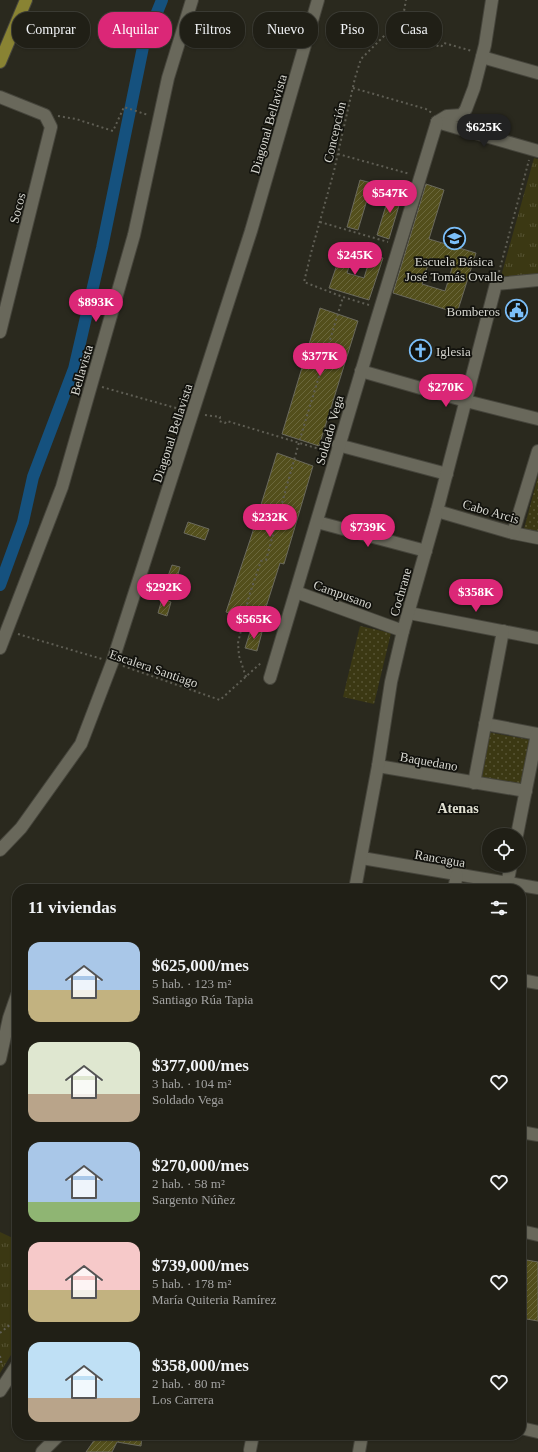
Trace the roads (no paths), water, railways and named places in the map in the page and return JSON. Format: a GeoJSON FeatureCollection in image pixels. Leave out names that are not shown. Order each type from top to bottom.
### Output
{"type":"FeatureCollection","features":[{"type":"Feature","properties":{"kind":"main road"},"geometry":{"type":"LineString","coordinates":[[0,62],[26,0]]}},
{"type":"Feature","properties":{"kind":"street","name":"Bellavista"},"geometry":{"type":"LineString","coordinates":[[0,648],[62,487],[134,235],[168,78],[192,0]]}},
{"type":"Feature","properties":{"kind":"street","name":"Diagonal Bellavista"},"geometry":{"type":"LineString","coordinates":[[0,850],[21,828],[81,744],[112,662],[251,231],[318,0]]}},
{"type":"Feature","properties":{"kind":"street"},"geometry":{"type":"LineString","coordinates":[[439,121],[447,116],[462,115],[466,109],[474,88],[486,45],[492,0]]}},
{"type":"Feature","properties":{"kind":"street"},"geometry":{"type":"LineString","coordinates":[[483,56],[538,73]]}},
{"type":"Feature","properties":{"kind":"street","name":"Socos"},"geometry":{"type":"LineString","coordinates":[[0,97],[45,114],[51,127],[0,332]]}},
{"type":"Feature","properties":{"kind":"street"},"geometry":{"type":"LineString","coordinates":[[439,121],[535,150]]}},
{"type":"Feature","properties":{"kind":"street","name":"Soldado Vega"},"geometry":{"type":"LineString","coordinates":[[270,678],[399,245],[439,121]]}},
{"type":"Feature","properties":{"kind":"street","name":"Cochrane"},"geometry":{"type":"LineString","coordinates":[[356,884],[378,766],[391,682],[403,631],[447,474],[496,284],[538,280]]}},
{"type":"Feature","properties":{"kind":"street"},"geometry":{"type":"LineString","coordinates":[[361,371],[466,401],[538,419]]}},
{"type":"Feature","properties":{"kind":"street"},"geometry":{"type":"LineString","coordinates":[[337,450],[447,474]]}},
{"type":"Feature","properties":{"kind":"street"},"geometry":{"type":"LineString","coordinates":[[513,533],[538,451]]}},
{"type":"Feature","properties":{"kind":"street","name":"Cabo Arcis"},"geometry":{"type":"LineString","coordinates":[[437,510],[513,533],[538,538]]}},
{"type":"Feature","properties":{"kind":"street"},"geometry":{"type":"LineString","coordinates":[[317,522],[426,551]]}},
{"type":"Feature","properties":{"kind":"street","name":"Campusano"},"geometry":{"type":"LineString","coordinates":[[296,592],[403,631]]}},
{"type":"Feature","properties":{"kind":"street"},"geometry":{"type":"LineString","coordinates":[[408,613],[538,638]]}},
{"type":"Feature","properties":{"kind":"street","name":"Baquedano"},"geometry":{"type":"LineString","coordinates":[[474,783],[503,631]]}},
{"type":"Feature","properties":{"kind":"street"},"geometry":{"type":"LineString","coordinates":[[485,724],[538,734],[518,828]]}},
{"type":"Feature","properties":{"kind":"street","name":"Baquedano"},"geometry":{"type":"LineString","coordinates":[[378,766],[526,791]]}},
{"type":"Feature","properties":{"kind":"street","name":"Rancagua"},"geometry":{"type":"LineString","coordinates":[[362,858],[507,884]]}},
{"type":"Feature","properties":{"kind":"street"},"geometry":{"type":"LineString","coordinates":[[507,884],[510,872]]}},
{"type":"Feature","properties":{"kind":"street"},"geometry":{"type":"LineString","coordinates":[[455,884],[457,874]]}},
{"type":"Feature","properties":{"kind":"street","name":"Rancagua"},"geometry":{"type":"LineString","coordinates":[[526,886],[538,888]]}},
{"type":"Feature","properties":{"kind":"street"},"geometry":{"type":"LineString","coordinates":[[526,981],[538,983]]}},
{"type":"Feature","properties":{"kind":"street"},"geometry":{"type":"LineString","coordinates":[[0,1058],[12,1009]]}},
{"type":"Feature","properties":{"kind":"street"},"geometry":{"type":"LineString","coordinates":[[526,1133],[538,1135]]}},
{"type":"Feature","properties":{"kind":"street"},"geometry":{"type":"LineString","coordinates":[[526,1232],[538,1235]]}},
{"type":"Feature","properties":{"kind":"street"},"geometry":{"type":"LineString","coordinates":[[0,1391],[12,1373]]}},
{"type":"Feature","properties":{"kind":"street"},"geometry":{"type":"LineString","coordinates":[[526,1429],[538,1432]]}},
{"type":"Feature","properties":{"kind":"street"},"geometry":{"type":"LineString","coordinates":[[42,1452],[54,1440]]}},
{"type":"Feature","properties":{"kind":"street"},"geometry":{"type":"LineString","coordinates":[[250,1450],[252,1440]]}},
{"type":"Feature","properties":{"kind":"street"},"geometry":{"type":"LineString","coordinates":[[359,1452],[361,1440]]}},
{"type":"Feature","properties":{"kind":"waterway"},"geometry":{"type":"LineString","coordinates":[[0,585],[23,522],[33,477],[74,369],[102,248],[143,47],[162,0]]}},
{"type":"Feature","properties":{"kind":"place","name":"Escuela Básica José Tomás Ovalle"},"geometry":{"type":"Point","coordinates":[454,239]}},
{"type":"Feature","properties":{"kind":"place","name":"Bomberos"},"geometry":{"type":"Point","coordinates":[516,311]}},
{"type":"Feature","properties":{"kind":"place","name":"Iglesia"},"geometry":{"type":"Point","coordinates":[421,351]}},
{"type":"Feature","properties":{"kind":"district","name":"Atenas"},"geometry":{"type":"Point","coordinates":[458,808]}}]}
